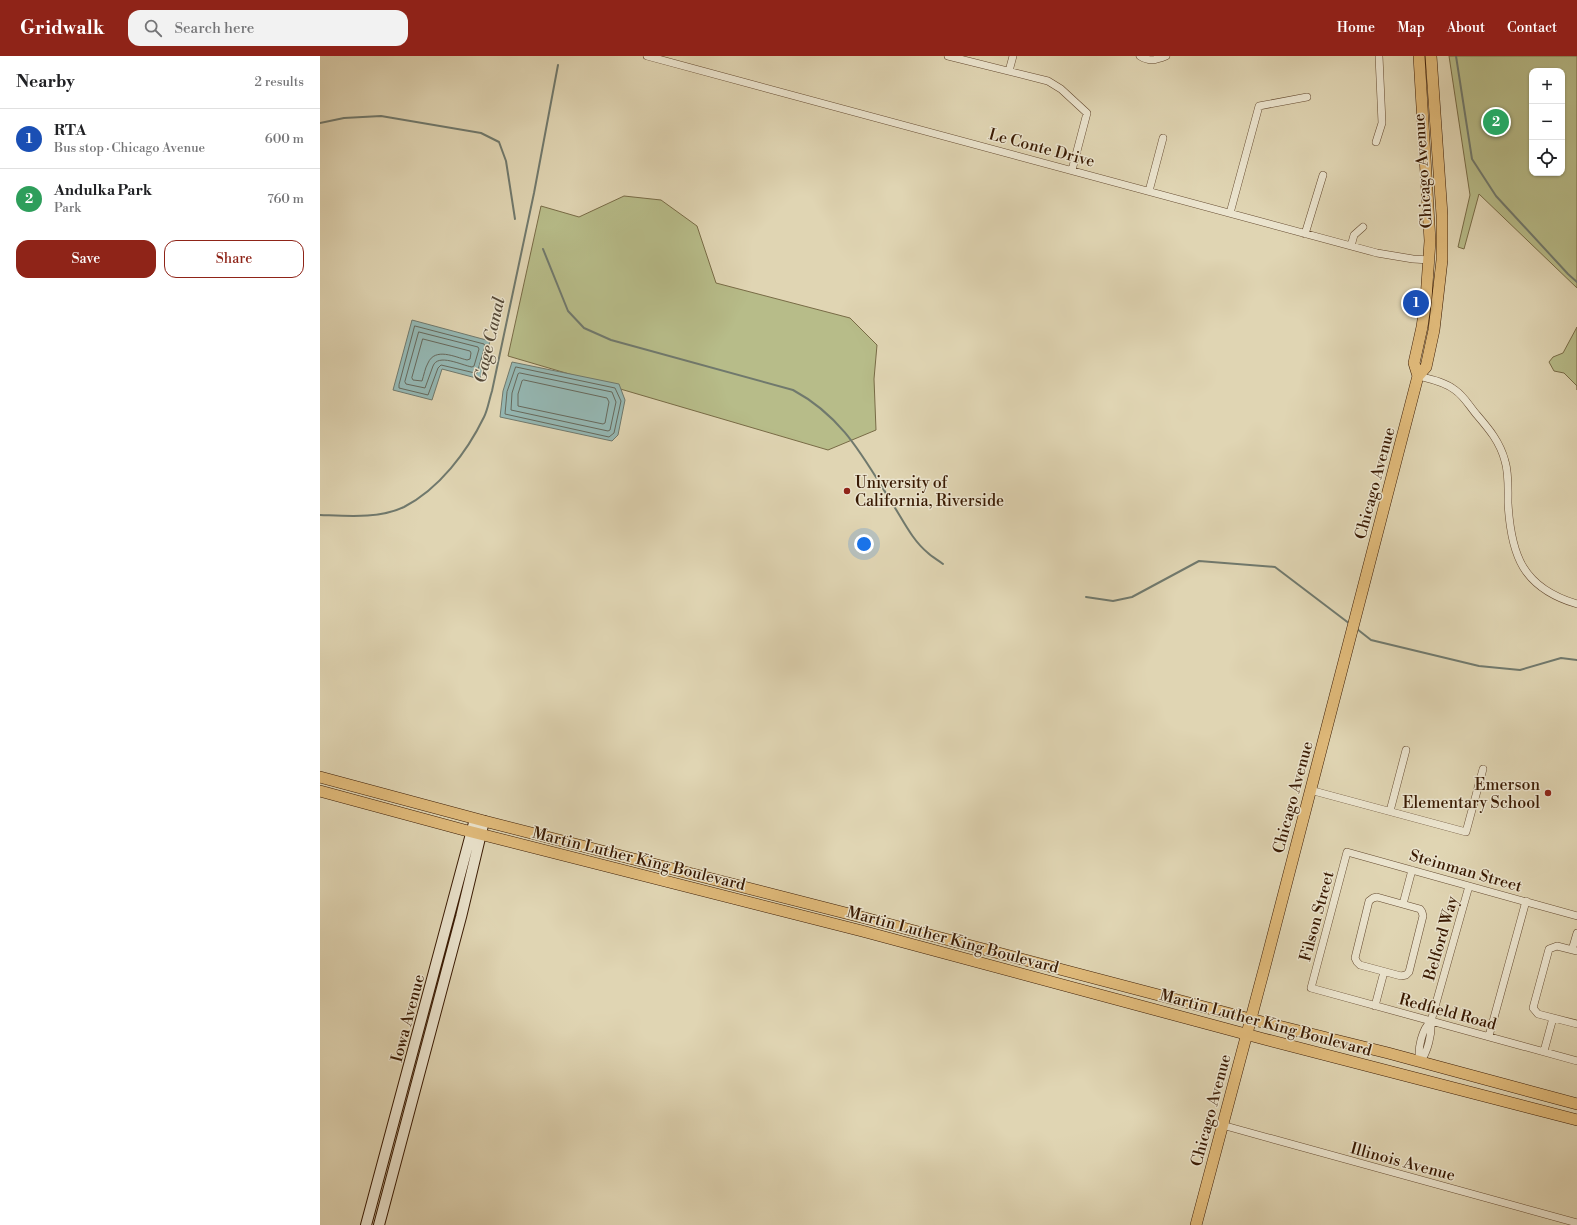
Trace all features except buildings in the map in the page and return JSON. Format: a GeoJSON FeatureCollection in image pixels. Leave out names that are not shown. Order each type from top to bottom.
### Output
{"type":"FeatureCollection","features":[{"type":"Feature","properties":{"kind":"main road","name":"Chicago Avenue"},"geometry":{"type":"LineString","coordinates":[[1418,376],[1414,363],[1422,327],[1430,260],[1430,216],[1419,56]]}},
{"type":"Feature","properties":{"kind":"main road","name":"Chicago Avenue"},"geometry":{"type":"LineString","coordinates":[[1198,1225],[1222,1125],[1418,376],[1426,368],[1436,312],[1440,280],[1442,241],[1442,215],[1431,56]]}},
{"type":"Feature","properties":{"kind":"main road"},"geometry":{"type":"LineString","coordinates":[[1436,312],[1433,306],[1436,269],[1435,263],[1430,260],[1442,241]]}},
{"type":"Feature","properties":{"kind":"main road","name":"Martin Luther King Boulevard"},"geometry":{"type":"LineString","coordinates":[[320,777],[479,820],[865,918],[1577,1104]]}},
{"type":"Feature","properties":{"kind":"main road","name":"Martin Luther King Boulevard"},"geometry":{"type":"LineString","coordinates":[[320,791],[477,833],[854,929],[1577,1120]]}},
{"type":"Feature","properties":{"kind":"street","name":"Le Conte Drive"},"geometry":{"type":"LineString","coordinates":[[647,56],[676,60],[1351,246],[1395,256],[1430,260]]}},
{"type":"Feature","properties":{"kind":"street"},"geometry":{"type":"LineString","coordinates":[[948,56],[1048,82],[1062,89],[1087,113],[1072,170]]}},
{"type":"Feature","properties":{"kind":"street"},"geometry":{"type":"LineString","coordinates":[[1009,71],[1014,56]]}},
{"type":"Feature","properties":{"kind":"street"},"geometry":{"type":"LineString","coordinates":[[1140,56],[1148,60],[1156,60],[1166,56]]}},
{"type":"Feature","properties":{"kind":"street"},"geometry":{"type":"LineString","coordinates":[[1376,142],[1382,123],[1379,56]]}},
{"type":"Feature","properties":{"kind":"street"},"geometry":{"type":"LineString","coordinates":[[1230,213],[1259,106],[1307,97]]}},
{"type":"Feature","properties":{"kind":"street"},"geometry":{"type":"LineString","coordinates":[[1149,191],[1163,138]]}},
{"type":"Feature","properties":{"kind":"street"},"geometry":{"type":"LineString","coordinates":[[1305,234],[1322,175]]}},
{"type":"Feature","properties":{"kind":"street"},"geometry":{"type":"LineString","coordinates":[[1351,246],[1354,235],[1363,227]]}},
{"type":"Feature","properties":{"kind":"street"},"geometry":{"type":"LineString","coordinates":[[1418,376],[1454,389],[1493,433],[1499,443],[1506,462],[1512,540],[1522,564],[1533,581],[1544,590],[1556,597],[1577,604]]}},
{"type":"Feature","properties":{"kind":"street"},"geometry":{"type":"LineString","coordinates":[[1390,811],[1406,750]]}},
{"type":"Feature","properties":{"kind":"street"},"geometry":{"type":"LineString","coordinates":[[1310,790],[1466,832],[1483,769]]}},
{"type":"Feature","properties":{"kind":"street","name":"Iowa Avenue"},"geometry":{"type":"LineString","coordinates":[[378,1225],[477,833],[479,820]]}},
{"type":"Feature","properties":{"kind":"street","name":"Iowa Avenue"},"geometry":{"type":"LineString","coordinates":[[366,1225],[477,833]]}},
{"type":"Feature","properties":{"kind":"street","name":"Steinman Street"},"geometry":{"type":"LineString","coordinates":[[1348,852],[1577,916]]}},
{"type":"Feature","properties":{"kind":"street","name":"Filson Street"},"geometry":{"type":"LineString","coordinates":[[1311,988],[1348,852]]}},
{"type":"Feature","properties":{"kind":"street"},"geometry":{"type":"LineString","coordinates":[[1403,904],[1412,870]]}},
{"type":"Feature","properties":{"kind":"street","name":"Belford Way"},"geometry":{"type":"LineString","coordinates":[[1420,1062],[1424,1056],[1432,1028],[1431,1021],[1469,886]]}},
{"type":"Feature","properties":{"kind":"street"},"geometry":{"type":"LineString","coordinates":[[1377,897],[1403,904],[1420,909],[1423,916],[1409,972],[1406,975],[1400,976],[1360,965],[1355,958],[1370,901],[1377,897]]}},
{"type":"Feature","properties":{"kind":"street"},"geometry":{"type":"LineString","coordinates":[[1489,1036],[1526,901]]}},
{"type":"Feature","properties":{"kind":"street"},"geometry":{"type":"LineString","coordinates":[[1577,933],[1575,951],[1557,946],[1549,949],[1533,1008],[1538,1014],[1577,1024]]}},
{"type":"Feature","properties":{"kind":"street"},"geometry":{"type":"LineString","coordinates":[[1375,1006],[1384,972]]}},
{"type":"Feature","properties":{"kind":"street","name":"Redfield Road"},"geometry":{"type":"LineString","coordinates":[[1311,988],[1577,1060]]}},
{"type":"Feature","properties":{"kind":"street"},"geometry":{"type":"LineString","coordinates":[[1544,1051],[1553,1018]]}},
{"type":"Feature","properties":{"kind":"street","name":"Illinois Avenue"},"geometry":{"type":"LineString","coordinates":[[1222,1125],[1577,1223]]}},
{"type":"Feature","properties":{"kind":"green space"},"geometry":{"type":"Polygon","coordinates":[[[1449,56],[1577,56],[1577,288],[1479,194],[1464,249],[1458,247],[1470,195],[1449,56]]]}},
{"type":"Feature","properties":{"kind":"green space"},"geometry":{"type":"Polygon","coordinates":[[[624,196],[661,200],[697,226],[716,283],[850,318],[877,345],[874,379],[876,430],[828,450],[508,356],[541,206],[579,217],[624,196]]]}},
{"type":"Feature","properties":{"kind":"green space"},"geometry":{"type":"Polygon","coordinates":[[[1577,327],[1577,386],[1564,373],[1554,371],[1549,362],[1553,357],[1563,353],[1577,327]]]}},
{"type":"Feature","properties":{"kind":"water"},"geometry":{"type":"Polygon","coordinates":[[[412,320],[490,341],[480,379],[442,369],[432,400],[393,390],[412,320]]]}},
{"type":"Feature","properties":{"kind":"water"},"geometry":{"type":"Polygon","coordinates":[[[512,362],[619,384],[625,400],[618,435],[612,441],[500,417],[503,391],[512,362]]]}},
{"type":"Feature","properties":{"kind":"waterway"},"geometry":{"type":"LineString","coordinates":[[1456,56],[1472,159],[1496,196],[1577,282]]}},
{"type":"Feature","properties":{"kind":"waterway","name":"Gage Canal"},"geometry":{"type":"LineString","coordinates":[[320,515],[374,515],[394,511],[404,507],[417,499],[440,480],[460,456],[477,430],[485,414],[492,391],[534,193],[558,65]]}},
{"type":"Feature","properties":{"kind":"waterway"},"geometry":{"type":"LineString","coordinates":[[320,123],[344,118],[381,116],[481,133],[499,142],[506,161],[515,219]]}},
{"type":"Feature","properties":{"kind":"waterway"},"geometry":{"type":"LineString","coordinates":[[543,249],[568,311],[584,328],[611,340],[793,390],[810,401],[839,425],[861,454],[908,530],[922,548],[943,564]]}},
{"type":"Feature","properties":{"kind":"waterway"},"geometry":{"type":"LineString","coordinates":[[1086,597],[1113,601],[1132,597],[1199,561],[1275,567],[1350,624]]}},
{"type":"Feature","properties":{"kind":"waterway"},"geometry":{"type":"LineString","coordinates":[[1357,629],[1371,640],[1479,666],[1520,670],[1561,658],[1577,660]]}},
{"type":"Feature","properties":{"kind":"place","name":"Andulka Park"},"geometry":{"type":"Point","coordinates":[1496,122]}},
{"type":"Feature","properties":{"kind":"place","name":"RTA"},"geometry":{"type":"Point","coordinates":[1416,303]}},
{"type":"Feature","properties":{"kind":"place","name":"University of California, Riverside"},"geometry":{"type":"Point","coordinates":[847,491]}},
{"type":"Feature","properties":{"kind":"place","name":"Emerson Elementary School"},"geometry":{"type":"Point","coordinates":[1548,793]}}]}
